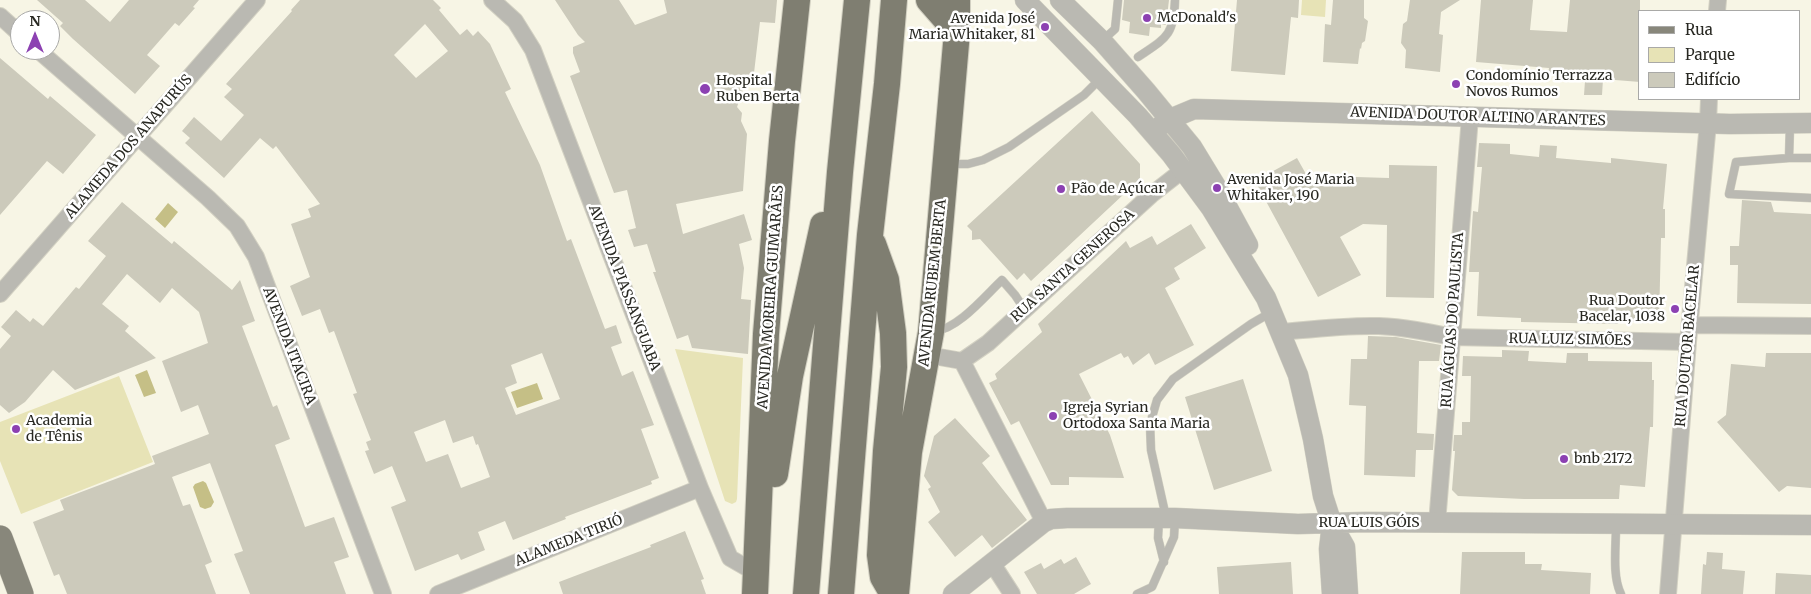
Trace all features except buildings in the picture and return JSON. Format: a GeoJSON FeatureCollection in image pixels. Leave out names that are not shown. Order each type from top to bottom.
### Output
{"type":"FeatureCollection","features":[{"type":"Feature","properties":{"kind":"highway"},"geometry":{"type":"LineString","coordinates":[[806,594],[840,172],[857,0]]}},
{"type":"Feature","properties":{"kind":"highway"},"geometry":{"type":"LineString","coordinates":[[841,594],[870,235],[887,84],[894,0]]}},
{"type":"Feature","properties":{"kind":"highway"},"geometry":{"type":"LineString","coordinates":[[929,0],[957,32]]}},
{"type":"Feature","properties":{"kind":"highway","name":"AVENIDA RUBEM BERTA"},"geometry":{"type":"LineString","coordinates":[[894,594],[910,452],[929,343],[957,32],[957,0]]}},
{"type":"Feature","properties":{"kind":"highway","name":"AVENIDA MOREIRA GUIMARÃES"},"geometry":{"type":"LineString","coordinates":[[757,587],[766,334],[782,141],[800,3]]}},
{"type":"Feature","properties":{"kind":"highway"},"geometry":{"type":"LineString","coordinates":[[757,587],[790,376],[823,224],[840,172]]}},
{"type":"Feature","properties":{"kind":"highway"},"geometry":{"type":"LineString","coordinates":[[870,235],[886,280],[893,333],[894,367],[886,451],[880,555],[883,576],[894,594]]}},
{"type":"Feature","properties":{"kind":"main road"},"geometry":{"type":"LineString","coordinates":[[0,538],[21,594]]}},
{"type":"Feature","properties":{"kind":"street","name":"ALAMEDA DOS ANAPURÚS"},"geometry":{"type":"LineString","coordinates":[[0,294],[257,0]]}},
{"type":"Feature","properties":{"kind":"street","name":"AVENIDA PIASSANGUABA"},"geometry":{"type":"LineString","coordinates":[[492,0],[515,21],[533,50],[700,488],[730,558],[757,587]]}},
{"type":"Feature","properties":{"kind":"street"},"geometry":{"type":"LineString","coordinates":[[1025,0],[1152,132],[1183,170],[1211,208],[1269,305],[1298,375],[1313,440],[1322,496],[1332,524],[1345,547],[1348,594]]}},
{"type":"Feature","properties":{"kind":"street"},"geometry":{"type":"LineString","coordinates":[[1060,0],[1102,41],[1192,147],[1232,215],[1260,270],[1269,305]]}},
{"type":"Feature","properties":{"kind":"street"},"geometry":{"type":"LineString","coordinates":[[0,16],[10,25]]}},
{"type":"Feature","properties":{"kind":"street","name":"AVENIDA ITACIRA"},"geometry":{"type":"LineString","coordinates":[[49,60],[208,198],[237,226],[256,257],[384,594]]}},
{"type":"Feature","properties":{"kind":"street","name":"RUA DOUTOR BACELAR"},"geometry":{"type":"LineString","coordinates":[[1668,594],[1709,100]]}},
{"type":"Feature","properties":{"kind":"street","name":"AVENIDA DOUTOR ALTINO ARANTES"},"geometry":{"type":"LineString","coordinates":[[1152,132],[1170,119],[1194,109],[1708,123],[1811,123]]}},
{"type":"Feature","properties":{"kind":"street","name":"RUA ÁGUAS DO PAULISTA"},"geometry":{"type":"LineString","coordinates":[[1437,523],[1470,117]]}},
{"type":"Feature","properties":{"kind":"street","name":"RUA SANTA GENEROSA"},"geometry":{"type":"LineString","coordinates":[[962,361],[988,343],[1151,195],[1183,170]]}},
{"type":"Feature","properties":{"kind":"street"},"geometry":{"type":"LineString","coordinates":[[1690,325],[1811,326]]}},
{"type":"Feature","properties":{"kind":"street","name":"RUA LUIZ SIMÕES"},"geometry":{"type":"LineString","coordinates":[[1281,332],[1378,326],[1415,329],[1452,337],[1688,342]]}},
{"type":"Feature","properties":{"kind":"street"},"geometry":{"type":"LineString","coordinates":[[929,343],[962,361],[1044,522]]}},
{"type":"Feature","properties":{"kind":"street","name":"ALAMEDA TIRIÓ"},"geometry":{"type":"LineString","coordinates":[[438,594],[700,488]]}},
{"type":"Feature","properties":{"kind":"street","name":"RUA LUIS GÓIS"},"geometry":{"type":"LineString","coordinates":[[953,594],[1044,522],[1052,519],[1167,518],[1332,524],[1365,522],[1811,525]]}},
{"type":"Feature","properties":{"kind":"street"},"geometry":{"type":"LineString","coordinates":[[1332,524],[1329,549],[1332,594]]}},
{"type":"Feature","properties":{"kind":"street"},"geometry":{"type":"LineString","coordinates":[[992,563],[1012,594]]}},
{"type":"Feature","properties":{"kind":"lane"},"geometry":{"type":"LineString","coordinates":[[1102,41],[1115,29],[1118,0]]}},
{"type":"Feature","properties":{"kind":"lane"},"geometry":{"type":"LineString","coordinates":[[1138,57],[1162,41],[1168,34],[1172,26],[1175,0]]}},
{"type":"Feature","properties":{"kind":"lane"},"geometry":{"type":"LineString","coordinates":[[945,163],[968,164],[994,155],[1072,104],[1101,78]]}},
{"type":"Feature","properties":{"kind":"lane"},"geometry":{"type":"LineString","coordinates":[[1789,158],[1790,123]]}},
{"type":"Feature","properties":{"kind":"lane"},"geometry":{"type":"LineString","coordinates":[[1811,158],[1736,162],[1729,194],[1811,198]]}},
{"type":"Feature","properties":{"kind":"lane"},"geometry":{"type":"LineString","coordinates":[[929,343],[944,330],[954,325],[1002,280],[1026,310]]}},
{"type":"Feature","properties":{"kind":"lane"},"geometry":{"type":"LineString","coordinates":[[1137,594],[1152,586],[1174,537],[1167,518],[1151,450],[1150,424],[1157,400],[1173,379],[1251,324],[1269,305]]}},
{"type":"Feature","properties":{"kind":"lane"},"geometry":{"type":"LineString","coordinates":[[1164,562],[1158,538],[1167,518]]}},
{"type":"Feature","properties":{"kind":"lane"},"geometry":{"type":"LineString","coordinates":[[1616,524],[1616,578],[1621,594]]}},
{"type":"Feature","properties":{"kind":"green space"},"geometry":{"type":"Polygon","coordinates":[[[1302,0],[1326,0],[1325,17],[1301,15],[1302,0]]]}},
{"type":"Feature","properties":{"kind":"green space"},"geometry":{"type":"Polygon","coordinates":[[[675,349],[743,358],[737,499],[732,504],[725,501],[675,349]]]}},
{"type":"Feature","properties":{"kind":"green space"},"geometry":{"type":"Polygon","coordinates":[[[119,376],[153,462],[21,514],[0,461],[0,422],[119,376]]]}},
{"type":"Feature","properties":{"kind":"shaded area"},"geometry":{"type":"Polygon","coordinates":[[[168,203],[178,212],[165,228],[155,219],[168,203]]]}},
{"type":"Feature","properties":{"kind":"shaded area"},"geometry":{"type":"Polygon","coordinates":[[[147,370],[156,393],[144,397],[135,375],[147,370]]]}},
{"type":"Feature","properties":{"kind":"shaded area"},"geometry":{"type":"Polygon","coordinates":[[[537,383],[543,399],[517,408],[511,392],[537,383]]]}},
{"type":"Feature","properties":{"kind":"shaded area"},"geometry":{"type":"Polygon","coordinates":[[[203,481],[206,483],[214,502],[211,507],[205,509],[200,507],[193,487],[195,484],[203,481]]]}},
{"type":"Feature","properties":{"kind":"place","name":"McDonald's"},"geometry":{"type":"Point","coordinates":[1147,18]}},
{"type":"Feature","properties":{"kind":"place","name":"Avenida José Maria Whitaker, 81"},"geometry":{"type":"Point","coordinates":[1045,27]}},
{"type":"Feature","properties":{"kind":"place","name":"Condomínio Terrazza Novos Rumos"},"geometry":{"type":"Point","coordinates":[1456,84]}},
{"type":"Feature","properties":{"kind":"place","name":"Hospital Ruben Berta"},"geometry":{"type":"Point","coordinates":[705,89]}},
{"type":"Feature","properties":{"kind":"place","name":"Avenida José Maria Whitaker, 190"},"geometry":{"type":"Point","coordinates":[1217,188]}},
{"type":"Feature","properties":{"kind":"place","name":"Pão de Açúcar"},"geometry":{"type":"Point","coordinates":[1061,189]}},
{"type":"Feature","properties":{"kind":"place","name":"Rua Doutor Bacelar, 1038"},"geometry":{"type":"Point","coordinates":[1675,309]}},
{"type":"Feature","properties":{"kind":"place","name":"Igreja Syrian Ortodoxa Santa Maria"},"geometry":{"type":"Point","coordinates":[1053,416]}},
{"type":"Feature","properties":{"kind":"place","name":"Academia de Tênis"},"geometry":{"type":"Point","coordinates":[16,429]}},
{"type":"Feature","properties":{"kind":"place","name":"bnb 2172"},"geometry":{"type":"Point","coordinates":[1564,459]}}]}
